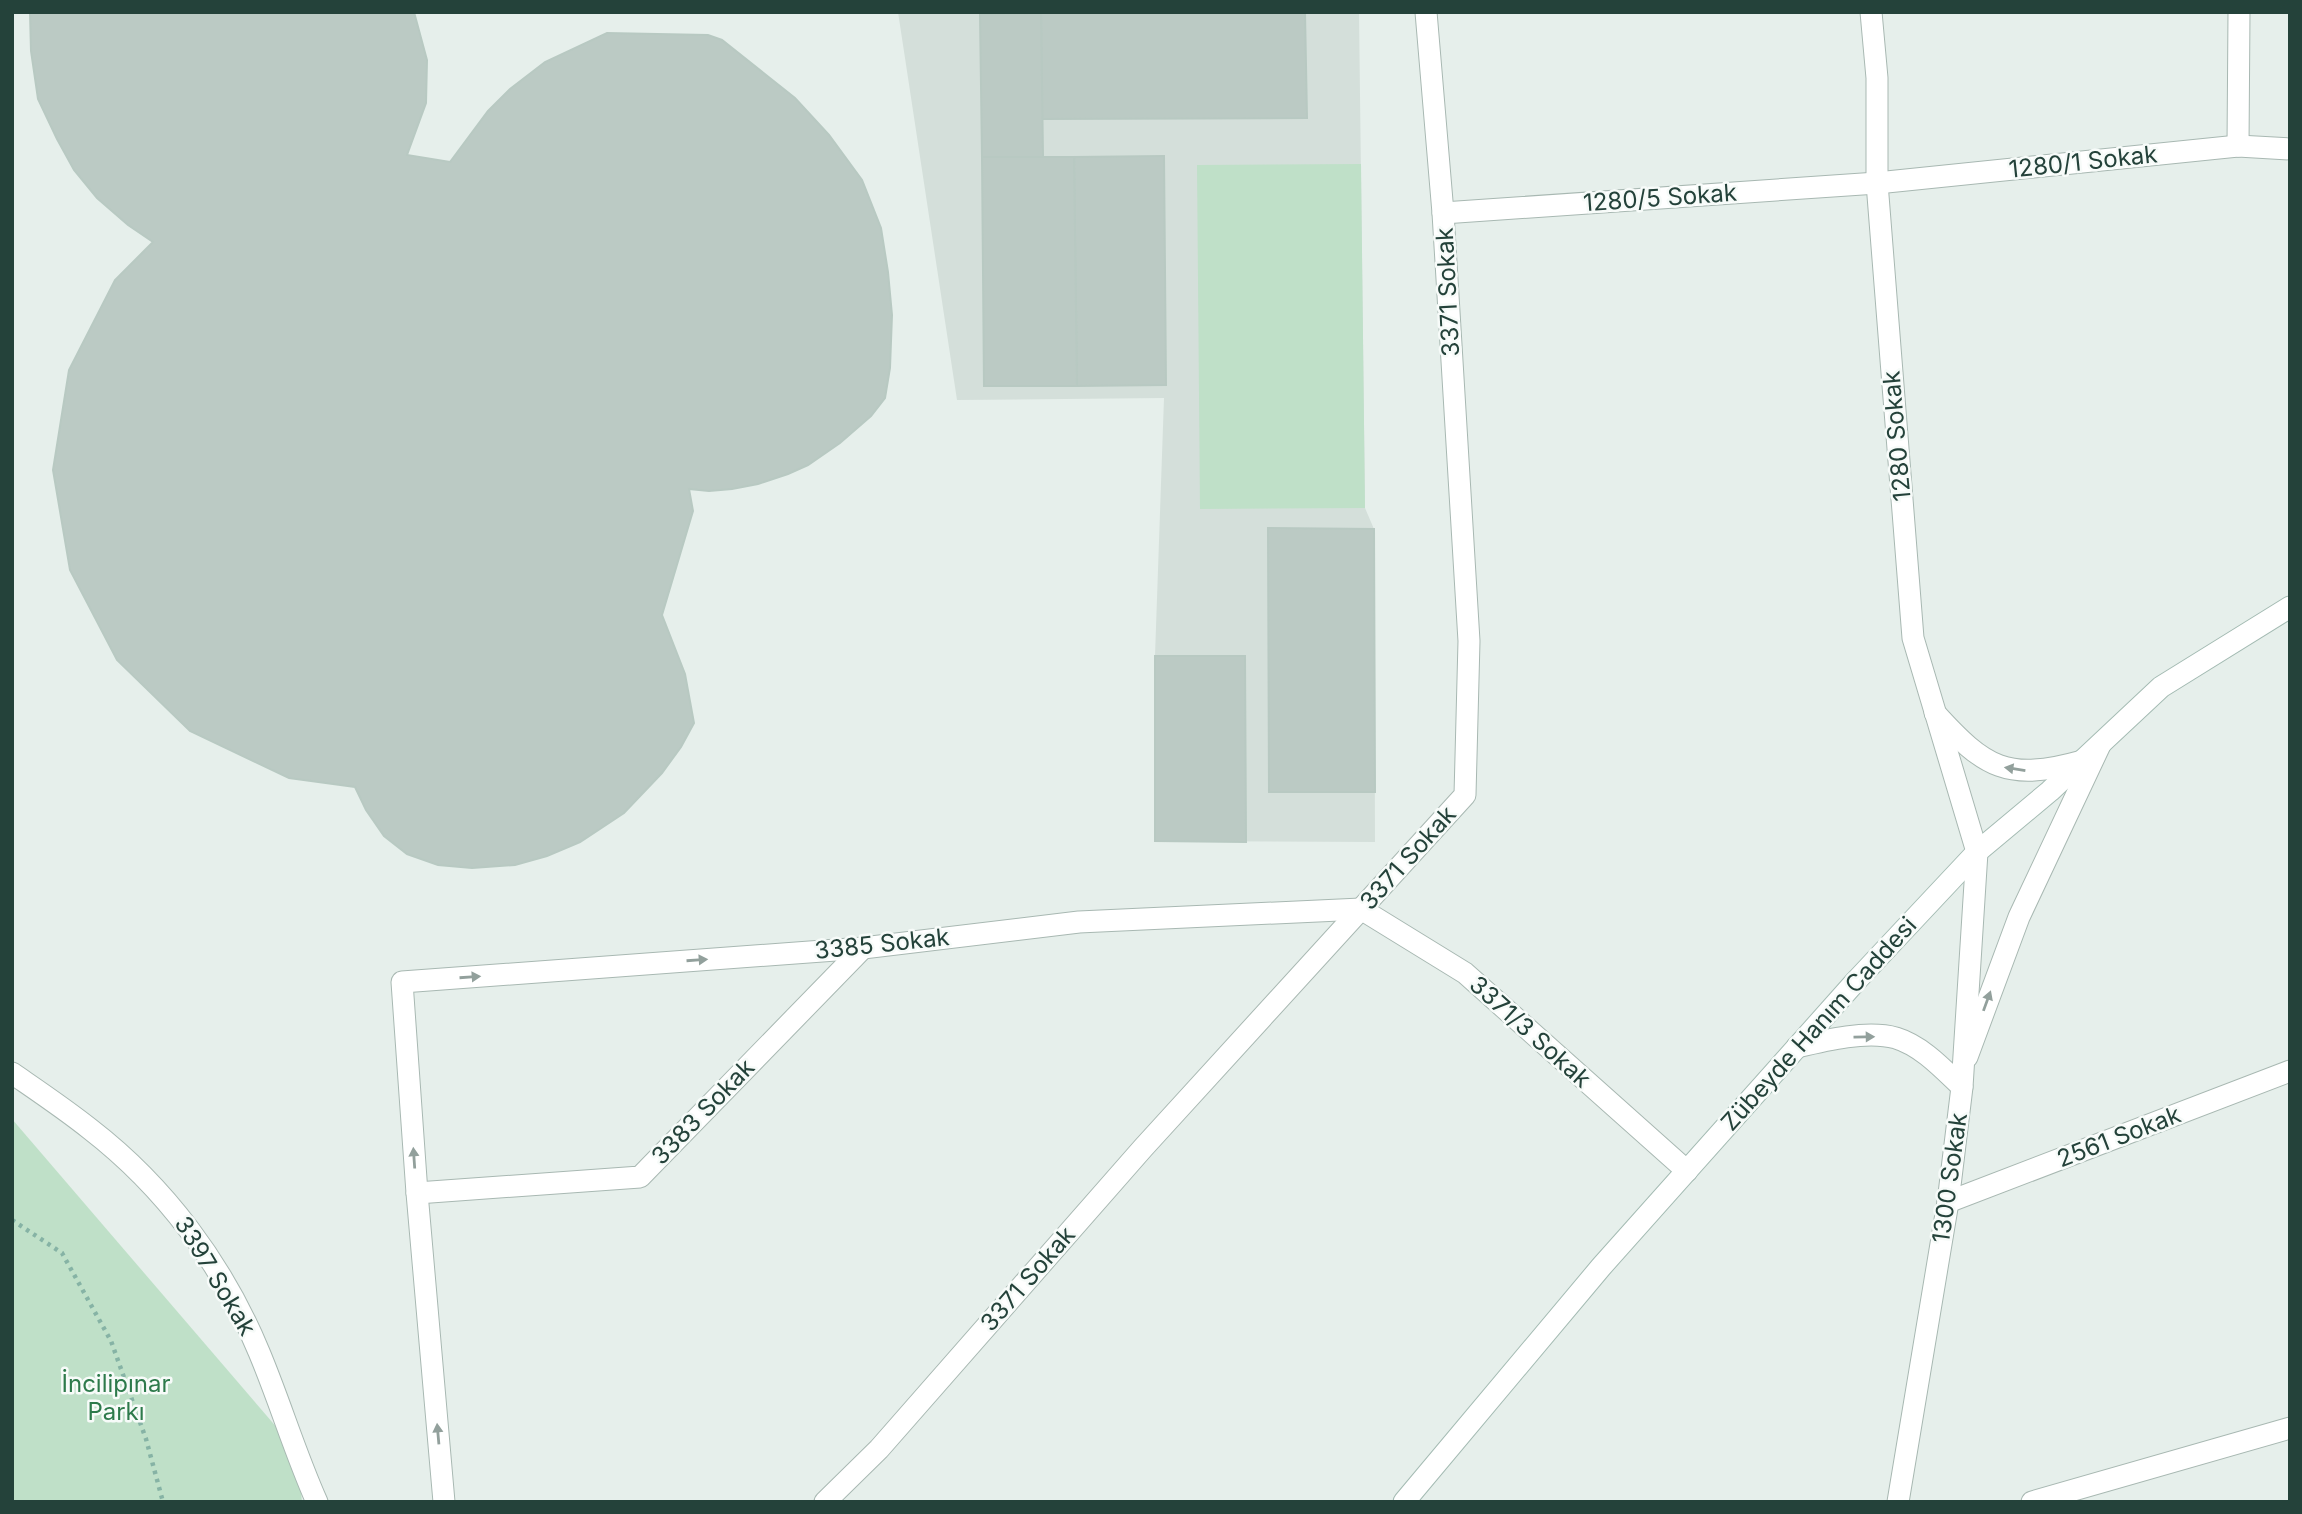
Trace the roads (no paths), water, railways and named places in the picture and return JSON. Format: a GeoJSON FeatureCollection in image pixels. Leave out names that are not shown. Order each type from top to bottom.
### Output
{"type":"FeatureCollection","features":[{"type":"Feature","properties":{"kind":"street","name":"3371 Sokak"},"geometry":{"type":"LineString","coordinates":[[825,1502],[879,1449],[1143,1148],[1465,795],[1469,641],[1443,213],[1426,12]]}},
{"type":"Feature","properties":{"kind":"street","name":"1280 Sokak"},"geometry":{"type":"LineString","coordinates":[[1871,12],[1877,78],[1877,183],[1913,638],[1976,852]]}},
{"type":"Feature","properties":{"kind":"street"},"geometry":{"type":"LineString","coordinates":[[2238,146],[2239,12]]}},
{"type":"Feature","properties":{"kind":"street","name":"1280/1 Sokak"},"geometry":{"type":"LineString","coordinates":[[1877,183],[2238,146],[2290,149]]}},
{"type":"Feature","properties":{"kind":"street","name":"1280/5 Sokak"},"geometry":{"type":"LineString","coordinates":[[1443,213],[1877,183]]}},
{"type":"Feature","properties":{"kind":"street","name":"Zübeyde Hanım Caddesi"},"geometry":{"type":"LineString","coordinates":[[1404,1502],[1601,1267],[1976,852],[2050,791],[2161,687],[2290,607]]}},
{"type":"Feature","properties":{"kind":"street"},"geometry":{"type":"LineString","coordinates":[[1935,713],[1966,747],[1985,760],[2005,767],[2030,771],[2052,769],[2082,761]]}},
{"type":"Feature","properties":{"kind":"street"},"geometry":{"type":"LineString","coordinates":[[1964,1065],[2018,917],[2101,744]]}},
{"type":"Feature","properties":{"kind":"street","name":"1300 Sokak"},"geometry":{"type":"LineString","coordinates":[[1898,1502],[1948,1202],[1962,1087],[1976,852]]}},
{"type":"Feature","properties":{"kind":"street","name":"3385 Sokak"},"geometry":{"type":"LineString","coordinates":[[417,1193],[402,982],[863,948],[1079,922],[1361,909]]}},
{"type":"Feature","properties":{"kind":"street","name":"3371/3 Sokak"},"geometry":{"type":"LineString","coordinates":[[1361,909],[1465,973],[1686,1171]]}},
{"type":"Feature","properties":{"kind":"street","name":"3383 Sokak"},"geometry":{"type":"LineString","coordinates":[[417,1193],[640,1177],[863,948]]}},
{"type":"Feature","properties":{"kind":"street"},"geometry":{"type":"LineString","coordinates":[[1797,1047],[1838,1038],[1896,1038],[1922,1052],[1962,1087]]}},
{"type":"Feature","properties":{"kind":"street","name":"2561 Sokak"},"geometry":{"type":"LineString","coordinates":[[1948,1202],[2290,1071]]}},
{"type":"Feature","properties":{"kind":"street","name":"3397 Sokak"},"geometry":{"type":"LineString","coordinates":[[12,1073],[92,1130],[158,1190],[196,1236],[235,1301],[259,1350],[305,1477],[317,1502]]}},
{"type":"Feature","properties":{"kind":"street"},"geometry":{"type":"LineString","coordinates":[[417,1193],[444,1502]]}},
{"type":"Feature","properties":{"kind":"street"},"geometry":{"type":"LineString","coordinates":[[2032,1502],[2290,1428]]}},
{"type":"Feature","properties":{"kind":"park label","name":"İncilipınar Parkı"},"geometry":{"type":"Point","coordinates":[116,1398]}}]}
